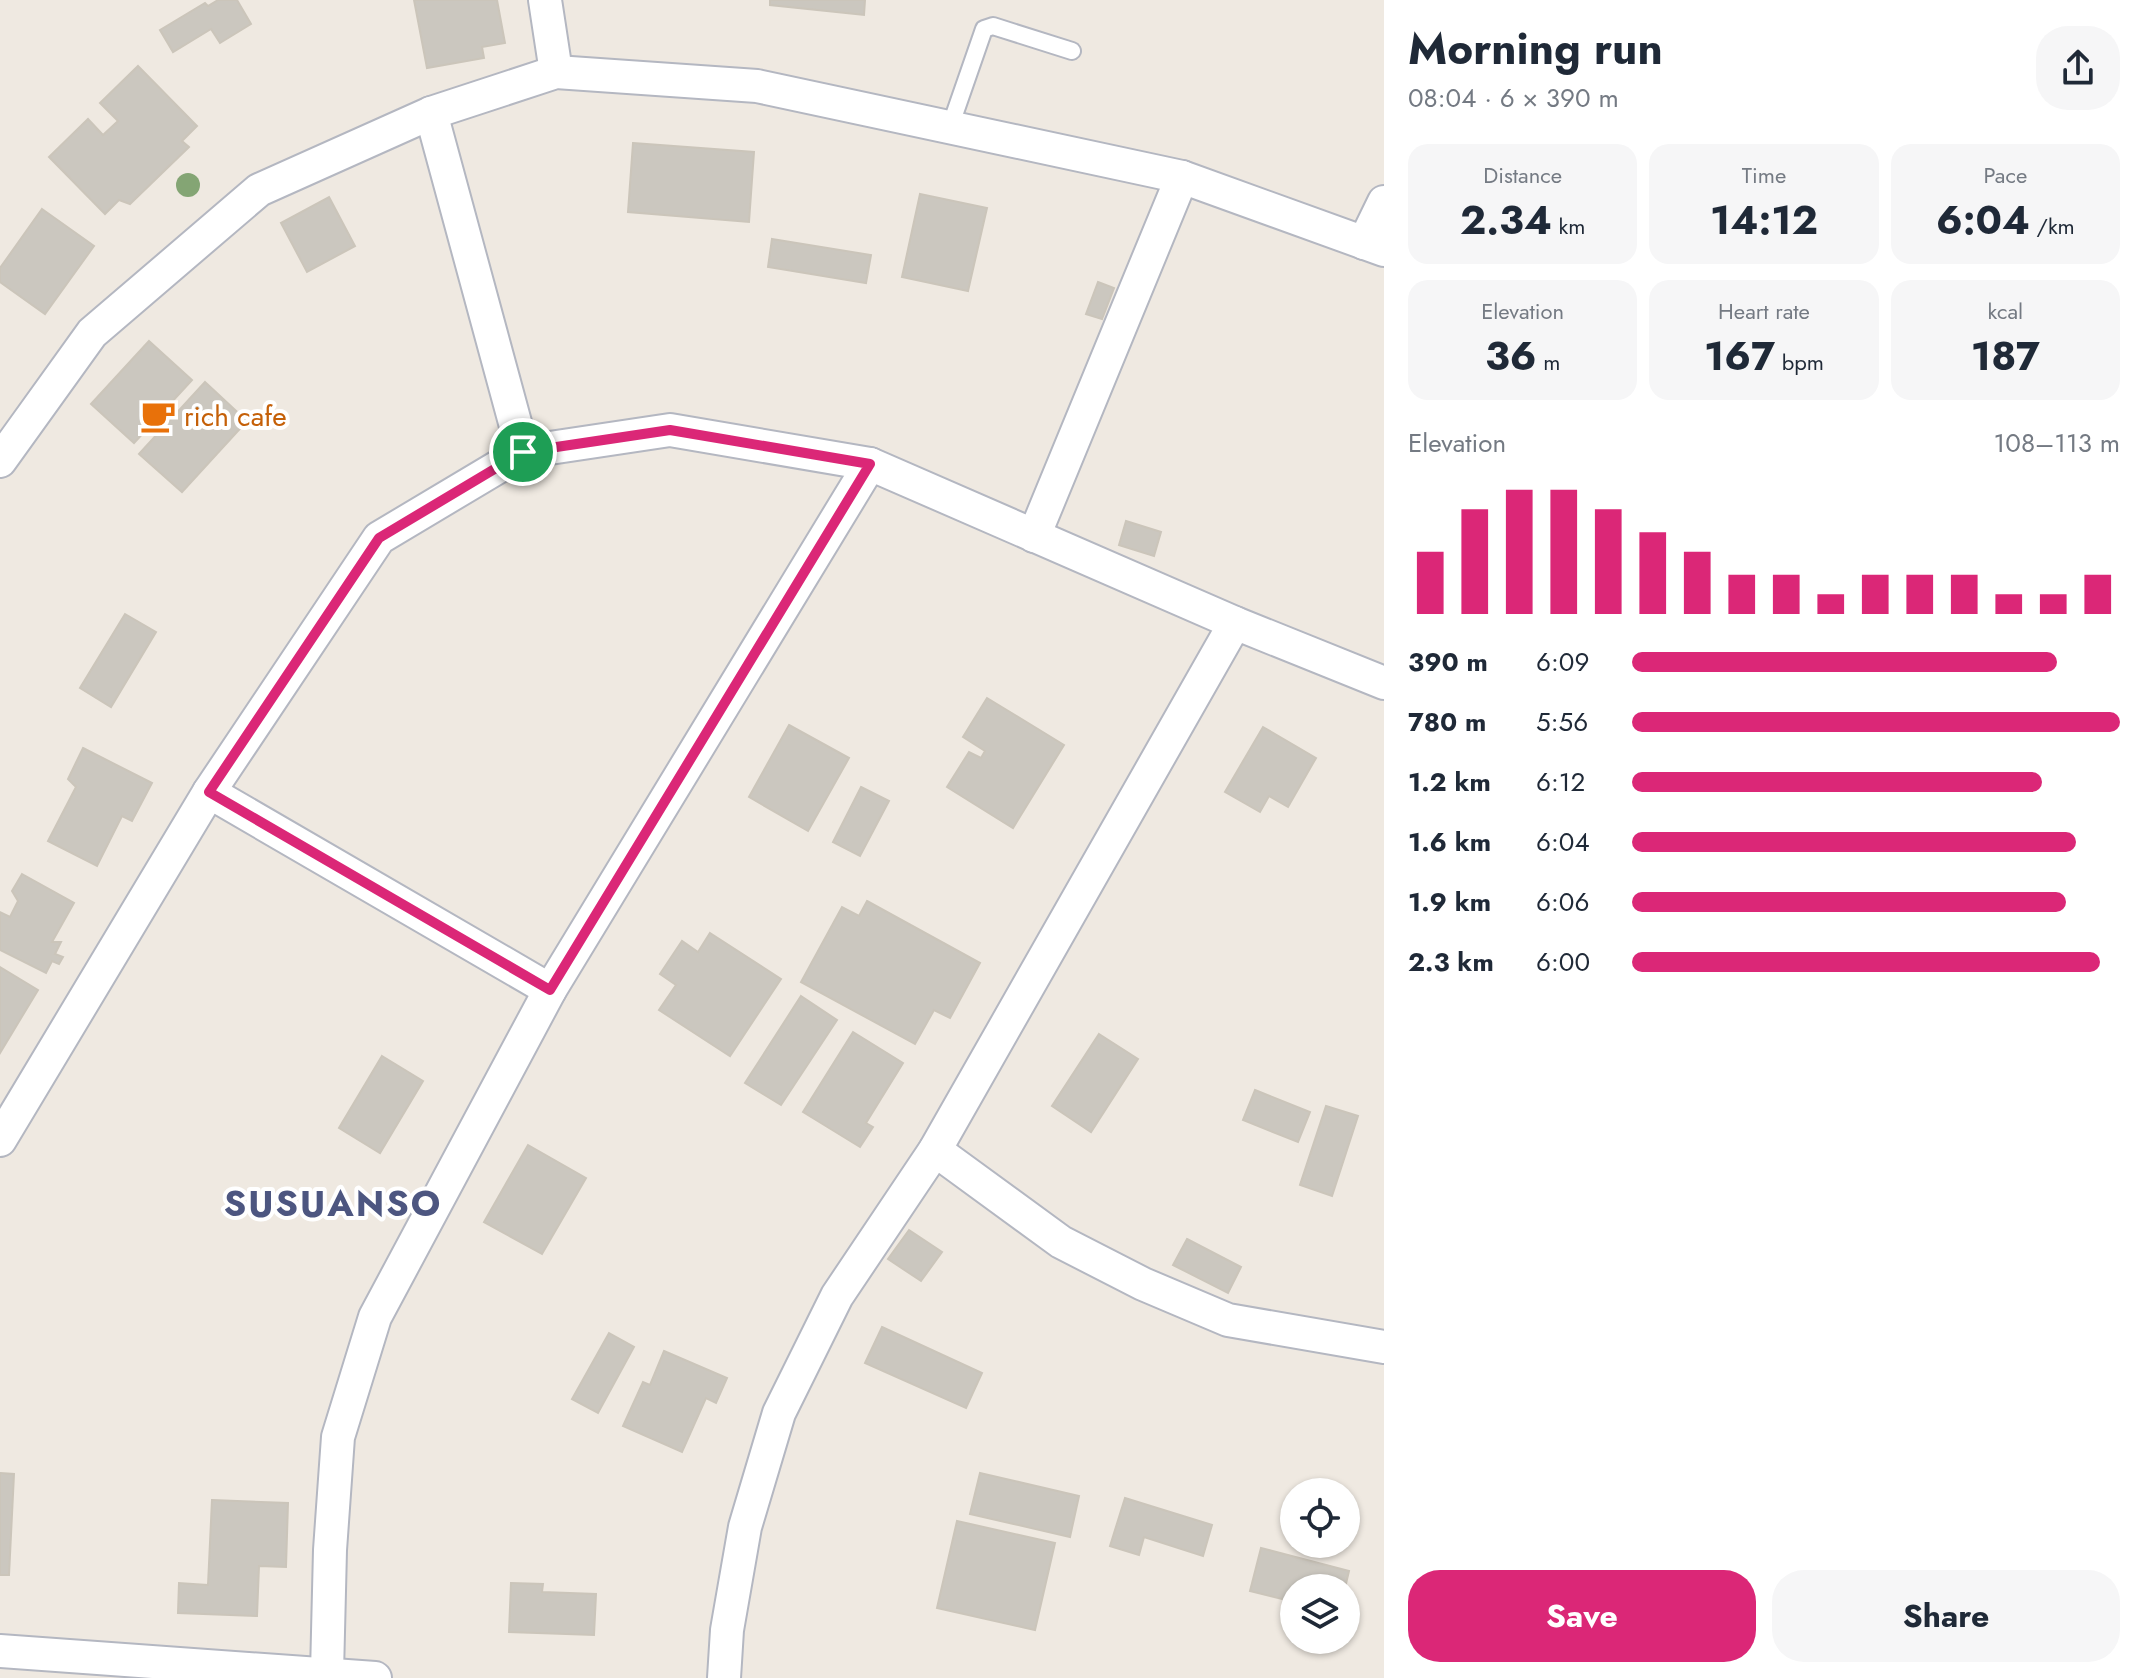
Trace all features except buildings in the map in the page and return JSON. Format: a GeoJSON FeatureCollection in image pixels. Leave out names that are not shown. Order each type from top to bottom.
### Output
{"type":"FeatureCollection","features":[{"type":"Feature","properties":{"kind":"street"},"geometry":{"type":"LineString","coordinates":[[545,0],[556,72]]}},
{"type":"Feature","properties":{"kind":"street"},"geometry":{"type":"LineString","coordinates":[[0,461],[92,333],[259,190],[431,113],[556,72],[757,86],[950,127],[1182,177],[1374,247],[1384,202]]}},
{"type":"Feature","properties":{"kind":"street"},"geometry":{"type":"LineString","coordinates":[[431,113],[523,452]]}},
{"type":"Feature","properties":{"kind":"street"},"geometry":{"type":"LineString","coordinates":[[1034,536],[1182,177]]}},
{"type":"Feature","properties":{"kind":"street"},"geometry":{"type":"LineString","coordinates":[[0,1140],[209,792],[379,538],[523,452],[670,430],[870,464],[1235,623],[1384,683]]}},
{"type":"Feature","properties":{"kind":"street"},"geometry":{"type":"LineString","coordinates":[[327,1673],[330,1550],[338,1437],[375,1317],[550,990],[870,464]]}},
{"type":"Feature","properties":{"kind":"street"},"geometry":{"type":"LineString","coordinates":[[724,1678],[727,1630],[745,1527],[779,1413],[837,1296],[935,1150],[1235,623]]}},
{"type":"Feature","properties":{"kind":"street"},"geometry":{"type":"LineString","coordinates":[[209,792],[550,990]]}},
{"type":"Feature","properties":{"kind":"street"},"geometry":{"type":"LineString","coordinates":[[935,1150],[1061,1242],[1143,1284],[1228,1320],[1384,1347]]}},
{"type":"Feature","properties":{"kind":"street"},"geometry":{"type":"LineString","coordinates":[[0,1651],[375,1678]]}},
{"type":"Feature","properties":{"kind":"lane"},"geometry":{"type":"LineString","coordinates":[[950,127],[984,29],[993,26],[1072,51]]}},
{"type":"Feature","properties":{"kind":"place","name":"rich cafe"},"geometry":{"type":"Point","coordinates":[158,416]}},
{"type":"Feature","properties":{"kind":"district","name":"SUSUANSO"},"geometry":{"type":"Point","coordinates":[333,1203]}},
{"type":"Feature","properties":{"kind":"route"},"geometry":{"type":"LineString","coordinates":[[670,430],[870,464],[550,990],[209,792],[379,538],[523,452],[670,430]]}}]}
